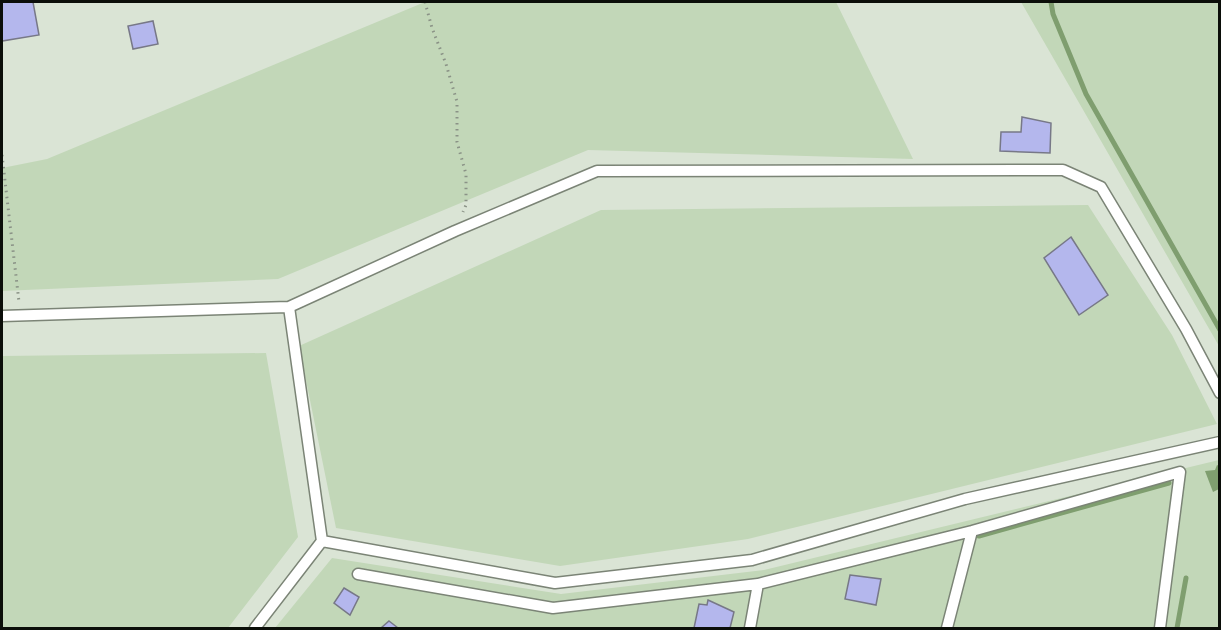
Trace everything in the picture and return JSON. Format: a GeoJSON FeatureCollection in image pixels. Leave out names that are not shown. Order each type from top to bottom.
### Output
{"type":"FeatureCollection","features":[{"type":"Feature","properties":{"kind":"lane"},"geometry":{"type":"LineString","coordinates":[[2,316],[289,307],[455,231],[597,171],[1063,170],[1101,187],[1186,328],[1220,393]]}},
{"type":"Feature","properties":{"kind":"lane"},"geometry":{"type":"LineString","coordinates":[[255,628],[322,541],[289,307]]}},
{"type":"Feature","properties":{"kind":"lane"},"geometry":{"type":"LineString","coordinates":[[322,541],[555,583],[752,560],[965,499],[1220,442]]}},
{"type":"Feature","properties":{"kind":"lane"},"geometry":{"type":"LineString","coordinates":[[358,574],[553,608],[758,584],[972,531],[1180,472],[1160,628]]}},
{"type":"Feature","properties":{"kind":"lane"},"geometry":{"type":"LineString","coordinates":[[947,628],[972,531]]}},
{"type":"Feature","properties":{"kind":"lane"},"geometry":{"type":"LineString","coordinates":[[750,628],[758,584]]}},
{"type":"Feature","properties":{"kind":"path"},"geometry":{"type":"LineString","coordinates":[[425,2],[457,102],[457,142],[466,174],[466,205],[455,231]]}},
{"type":"Feature","properties":{"kind":"path"},"geometry":{"type":"LineString","coordinates":[[2,154],[21,316]]}},
{"type":"Feature","properties":{"kind":"shaded area"},"geometry":{"type":"Polygon","coordinates":[[[425,2],[836,2],[913,159],[588,150],[278,279],[2,291],[2,168],[47,159],[425,2]]]}},
{"type":"Feature","properties":{"kind":"shaded area"},"geometry":{"type":"Polygon","coordinates":[[[1021,2],[1219,2],[1219,346],[1021,2]]]}},
{"type":"Feature","properties":{"kind":"shaded area"},"geometry":{"type":"Polygon","coordinates":[[[1088,205],[1172,335],[1217,424],[748,539],[560,566],[336,528],[299,346],[601,210],[1088,205]]]}},
{"type":"Feature","properties":{"kind":"shaded area"},"geometry":{"type":"Polygon","coordinates":[[[266,353],[298,537],[228,628],[2,628],[2,356],[266,353]]]}},
{"type":"Feature","properties":{"kind":"shaded area"},"geometry":{"type":"Polygon","coordinates":[[[1219,460],[1219,628],[275,628],[332,558],[561,594],[764,570],[1219,460]]]}},
{"type":"Feature","properties":{"kind":"shaded area"},"geometry":{"type":"Polygon","coordinates":[[[1217,465],[1219,466],[1219,489],[1213,492],[1205,471],[1215,470],[1217,465]]]}},
{"type":"Feature","properties":{"kind":"building"},"geometry":{"type":"Polygon","coordinates":[[[2,2],[33,2],[39,35],[2,41],[2,2]]]}},
{"type":"Feature","properties":{"kind":"building"},"geometry":{"type":"Polygon","coordinates":[[[153,21],[158,44],[133,49],[128,26],[153,21]]]}},
{"type":"Feature","properties":{"kind":"building"},"geometry":{"type":"Polygon","coordinates":[[[1022,117],[1051,123],[1050,153],[1000,151],[1001,132],[1021,132],[1022,117]]]}},
{"type":"Feature","properties":{"kind":"building"},"geometry":{"type":"Polygon","coordinates":[[[1071,237],[1108,295],[1079,315],[1044,258],[1071,237]]]}},
{"type":"Feature","properties":{"kind":"building"},"geometry":{"type":"Polygon","coordinates":[[[850,575],[881,579],[876,605],[845,599],[850,575]]]}},
{"type":"Feature","properties":{"kind":"building"},"geometry":{"type":"Polygon","coordinates":[[[344,588],[359,597],[350,615],[334,603],[344,588]]]}},
{"type":"Feature","properties":{"kind":"building"},"geometry":{"type":"Polygon","coordinates":[[[708,600],[734,612],[730,628],[694,628],[699,604],[707,605],[708,600]]]}},
{"type":"Feature","properties":{"kind":"building"},"geometry":{"type":"Polygon","coordinates":[[[389,621],[398,628],[381,628],[389,621]]]}},
{"type":"Feature","properties":{"kind":"waterway"},"geometry":{"type":"LineString","coordinates":[[1051,2],[1053,14],[1086,94],[1220,330]]}},
{"type":"Feature","properties":{"kind":"waterway"},"geometry":{"type":"LineString","coordinates":[[979,536],[1169,483]]}},
{"type":"Feature","properties":{"kind":"waterway"},"geometry":{"type":"LineString","coordinates":[[1177,628],[1186,578]]}}]}
